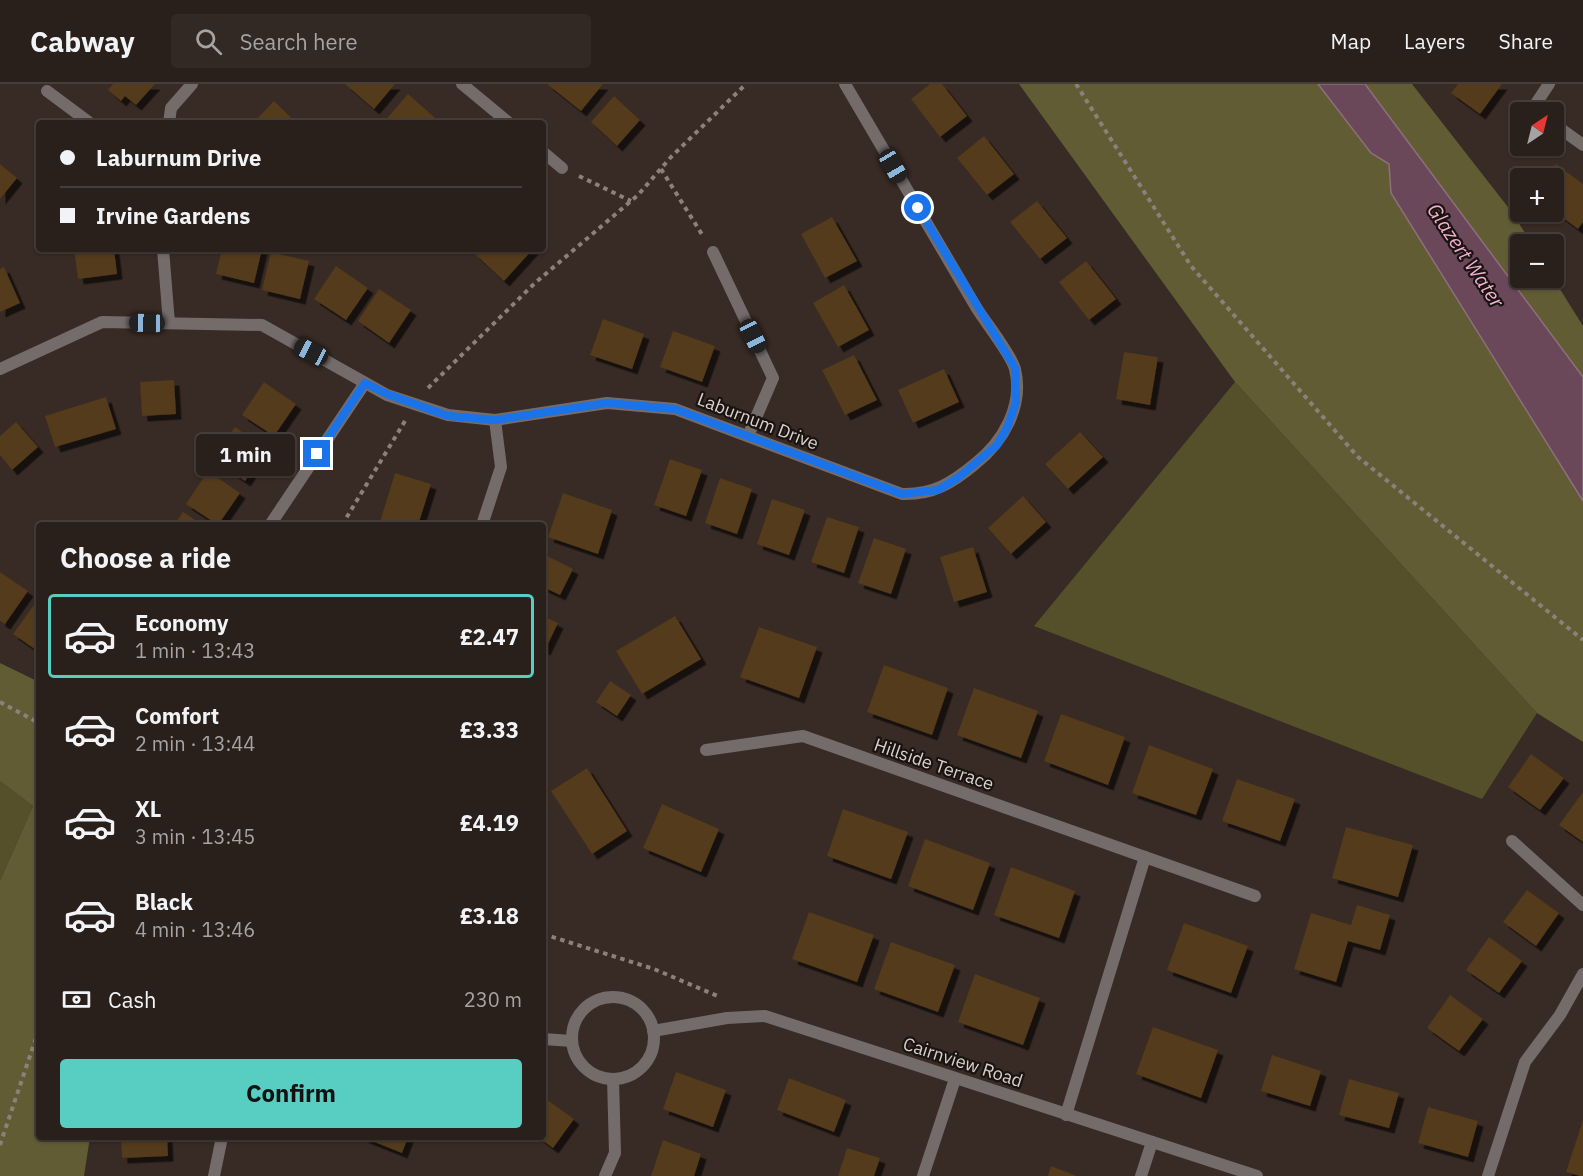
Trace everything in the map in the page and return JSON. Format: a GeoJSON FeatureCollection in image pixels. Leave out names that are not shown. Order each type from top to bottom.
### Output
{"type":"FeatureCollection","features":[{"type":"Feature","properties":{"kind":"street"},"geometry":{"type":"LineString","coordinates":[[169,120],[171,108],[192,84]]}},
{"type":"Feature","properties":{"kind":"street"},"geometry":{"type":"LineString","coordinates":[[462,84],[505,120]]}},
{"type":"Feature","properties":{"kind":"street","name":"Laburnum Drive"},"geometry":{"type":"LineString","coordinates":[[0,369],[102,322],[262,325],[387,394],[448,416],[495,420],[607,403],[675,409],[902,494],[938,490],[997,445],[1007,428],[1016,402],[1015,368],[978,311],[845,84]]}},
{"type":"Feature","properties":{"kind":"street"},"geometry":{"type":"LineString","coordinates":[[1537,102],[1549,84]]}},
{"type":"Feature","properties":{"kind":"street"},"geometry":{"type":"LineString","coordinates":[[46,91],[86,120]]}},
{"type":"Feature","properties":{"kind":"street"},"geometry":{"type":"LineString","coordinates":[[1564,131],[1583,145]]}},
{"type":"Feature","properties":{"kind":"street"},"geometry":{"type":"LineString","coordinates":[[546,155],[562,168]]}},
{"type":"Feature","properties":{"kind":"street"},"geometry":{"type":"LineString","coordinates":[[163,252],[169,323]]}},
{"type":"Feature","properties":{"kind":"street"},"geometry":{"type":"LineString","coordinates":[[713,252],[773,378],[748,436]]}},
{"type":"Feature","properties":{"kind":"street"},"geometry":{"type":"LineString","coordinates":[[272,522],[365,383]]}},
{"type":"Feature","properties":{"kind":"street"},"geometry":{"type":"LineString","coordinates":[[483,522],[501,467],[495,420]]}},
{"type":"Feature","properties":{"kind":"street","name":"Hillside Terrace"},"geometry":{"type":"LineString","coordinates":[[706,750],[802,736],[1256,896]]}},
{"type":"Feature","properties":{"kind":"street"},"geometry":{"type":"LineString","coordinates":[[1512,841],[1583,905]]}},
{"type":"Feature","properties":{"kind":"street"},"geometry":{"type":"LineString","coordinates":[[1066,1115],[1145,857]]}},
{"type":"Feature","properties":{"kind":"street"},"geometry":{"type":"LineString","coordinates":[[1488,1176],[1525,1062],[1560,1015],[1583,974]]}},
{"type":"Feature","properties":{"kind":"street"},"geometry":{"type":"LineString","coordinates":[[615,997],[628,1000],[640,1007],[649,1018],[653,1031],[653,1045],[644,1064],[627,1076],[613,1079],[590,1072],[575,1053],[572,1041],[573,1027],[579,1015],[589,1005],[601,999],[615,997]]}},
{"type":"Feature","properties":{"kind":"street","name":"Cairnview Road"},"geometry":{"type":"LineString","coordinates":[[653,1031],[727,1018],[765,1016],[1257,1176]]}},
{"type":"Feature","properties":{"kind":"street"},"geometry":{"type":"LineString","coordinates":[[546,1039],[572,1041]]}},
{"type":"Feature","properties":{"kind":"street"},"geometry":{"type":"LineString","coordinates":[[605,1176],[615,1153],[613,1079]]}},
{"type":"Feature","properties":{"kind":"street"},"geometry":{"type":"LineString","coordinates":[[923,1176],[955,1079]]}},
{"type":"Feature","properties":{"kind":"street"},"geometry":{"type":"LineString","coordinates":[[214,1176],[221,1140]]}},
{"type":"Feature","properties":{"kind":"street"},"geometry":{"type":"LineString","coordinates":[[1140,1176],[1152,1142]]}},
{"type":"Feature","properties":{"kind":"path"},"geometry":{"type":"LineString","coordinates":[[344,522],[414,404],[443,371],[535,283],[631,201],[746,84]]}},
{"type":"Feature","properties":{"kind":"path"},"geometry":{"type":"LineString","coordinates":[[1076,84],[1191,266],[1358,457],[1583,640]]}},
{"type":"Feature","properties":{"kind":"path"},"geometry":{"type":"LineString","coordinates":[[562,168],[631,201]]}},
{"type":"Feature","properties":{"kind":"path"},"geometry":{"type":"LineString","coordinates":[[661,169],[713,252]]}},
{"type":"Feature","properties":{"kind":"path"},"geometry":{"type":"LineString","coordinates":[[0,702],[36,721]]}},
{"type":"Feature","properties":{"kind":"path"},"geometry":{"type":"LineString","coordinates":[[546,935],[654,969],[725,999]]}},
{"type":"Feature","properties":{"kind":"path"},"geometry":{"type":"LineString","coordinates":[[0,1145],[36,1038]]}},
{"type":"Feature","properties":{"kind":"shaded area"},"geometry":{"type":"Polygon","coordinates":[[[1019,84],[1318,84],[1371,153],[1389,164],[1391,193],[1583,501],[1583,742],[1537,713],[1235,382],[1019,84]]]}},
{"type":"Feature","properties":{"kind":"shaded area"},"geometry":{"type":"Polygon","coordinates":[[[1365,84],[1412,84],[1510,210],[1510,222],[1518,222],[1526,234],[1510,234],[1510,279],[1365,84]]]}},
{"type":"Feature","properties":{"kind":"shaded area"},"geometry":{"type":"Polygon","coordinates":[[[1517,288],[1559,288],[1583,326],[1583,377],[1517,288]]]}},
{"type":"Feature","properties":{"kind":"shaded area"},"geometry":{"type":"Polygon","coordinates":[[[1235,382],[1537,713],[1482,799],[1034,626],[1235,382]]]}},
{"type":"Feature","properties":{"kind":"shaded area"},"geometry":{"type":"Polygon","coordinates":[[[0,663],[36,681],[36,1140],[90,1140],[84,1176],[0,1176],[0,881],[33,806],[0,781],[0,663]]]}},
{"type":"Feature","properties":{"kind":"shaded area"},"geometry":{"type":"Polygon","coordinates":[[[0,781],[33,806],[0,881],[0,781]]]}},
{"type":"Feature","properties":{"kind":"water","name":"Glazert Water"},"geometry":{"type":"Polygon","coordinates":[[[1318,84],[1365,84],[1510,279],[1510,288],[1517,288],[1583,377],[1583,501],[1391,193],[1389,164],[1371,153],[1318,84]]]}},
{"type":"Feature","properties":{"kind":"building"},"geometry":{"type":"Polygon","coordinates":[[[113,84],[155,84],[136,105],[125,96],[121,101],[108,90],[113,84]]]}},
{"type":"Feature","properties":{"kind":"building"},"geometry":{"type":"Polygon","coordinates":[[[345,84],[395,84],[374,109],[345,84]]]}},
{"type":"Feature","properties":{"kind":"building"},"geometry":{"type":"Polygon","coordinates":[[[547,84],[603,84],[581,111],[547,84]]]}},
{"type":"Feature","properties":{"kind":"building"},"geometry":{"type":"Polygon","coordinates":[[[930,84],[942,84],[967,116],[940,137],[911,99],[930,84]]]}},
{"type":"Feature","properties":{"kind":"building"},"geometry":{"type":"Polygon","coordinates":[[[1458,84],[1502,84],[1480,114],[1451,93],[1458,84]]]}},
{"type":"Feature","properties":{"kind":"building"},"geometry":{"type":"Polygon","coordinates":[[[408,94],[438,120],[386,120],[408,94]]]}},
{"type":"Feature","properties":{"kind":"building"},"geometry":{"type":"Polygon","coordinates":[[[614,96],[640,120],[617,146],[591,122],[614,96]]]}},
{"type":"Feature","properties":{"kind":"building"},"geometry":{"type":"Polygon","coordinates":[[[274,101],[294,120],[256,120],[274,101]]]}},
{"type":"Feature","properties":{"kind":"building"},"geometry":{"type":"Polygon","coordinates":[[[984,136],[1014,174],[987,195],[957,158],[984,136]]]}},
{"type":"Feature","properties":{"kind":"building"},"geometry":{"type":"Polygon","coordinates":[[[0,164],[17,178],[0,199],[0,164]]]}},
{"type":"Feature","properties":{"kind":"building"},"geometry":{"type":"Polygon","coordinates":[[[1564,170],[1583,184],[1583,222],[1578,229],[1564,218],[1564,170]]]}},
{"type":"Feature","properties":{"kind":"building"},"geometry":{"type":"Polygon","coordinates":[[[1037,201],[1067,238],[1040,259],[1010,222],[1037,201]]]}},
{"type":"Feature","properties":{"kind":"building"},"geometry":{"type":"Polygon","coordinates":[[[832,217],[857,261],[825,278],[801,234],[832,217]]]}},
{"type":"Feature","properties":{"kind":"building"},"geometry":{"type":"Polygon","coordinates":[[[74,252],[114,252],[117,274],[78,279],[74,252]]]}},
{"type":"Feature","properties":{"kind":"building"},"geometry":{"type":"Polygon","coordinates":[[[221,252],[261,252],[254,283],[216,274],[221,252]]]}},
{"type":"Feature","properties":{"kind":"building"},"geometry":{"type":"Polygon","coordinates":[[[271,252],[309,261],[300,299],[262,290],[271,252]]]}},
{"type":"Feature","properties":{"kind":"building"},"geometry":{"type":"Polygon","coordinates":[[[475,252],[530,252],[504,281],[475,252]]]}},
{"type":"Feature","properties":{"kind":"building"},"geometry":{"type":"Polygon","coordinates":[[[1086,261],[1116,299],[1089,320],[1059,282],[1086,261]]]}},
{"type":"Feature","properties":{"kind":"building"},"geometry":{"type":"Polygon","coordinates":[[[336,266],[368,288],[346,320],[314,299],[336,266]]]}},
{"type":"Feature","properties":{"kind":"building"},"geometry":{"type":"Polygon","coordinates":[[[4,267],[20,303],[0,312],[0,269],[4,267]]]}},
{"type":"Feature","properties":{"kind":"building"},"geometry":{"type":"Polygon","coordinates":[[[844,285],[869,330],[838,347],[813,303],[844,285]]]}},
{"type":"Feature","properties":{"kind":"building"},"geometry":{"type":"Polygon","coordinates":[[[379,289],[411,310],[389,343],[358,321],[379,289]]]}},
{"type":"Feature","properties":{"kind":"building"},"geometry":{"type":"Polygon","coordinates":[[[603,319],[644,334],[632,369],[590,355],[603,319]]]}},
{"type":"Feature","properties":{"kind":"building"},"geometry":{"type":"Polygon","coordinates":[[[673,331],[715,346],[702,382],[660,367],[673,331]]]}},
{"type":"Feature","properties":{"kind":"building"},"geometry":{"type":"Polygon","coordinates":[[[1124,352],[1158,357],[1150,405],[1116,399],[1124,352]]]}},
{"type":"Feature","properties":{"kind":"building"},"geometry":{"type":"Polygon","coordinates":[[[854,355],[877,400],[845,415],[822,370],[854,355]]]}},
{"type":"Feature","properties":{"kind":"building"},"geometry":{"type":"Polygon","coordinates":[[[944,369],[959,402],[913,423],[898,390],[944,369]]]}},
{"type":"Feature","properties":{"kind":"building"},"geometry":{"type":"Polygon","coordinates":[[[174,380],[176,414],[142,416],[140,382],[174,380]]]}},
{"type":"Feature","properties":{"kind":"building"},"geometry":{"type":"Polygon","coordinates":[[[264,382],[296,404],[274,436],[242,415],[264,382]]]}},
{"type":"Feature","properties":{"kind":"building"},"geometry":{"type":"Polygon","coordinates":[[[106,397],[116,429],[55,447],[45,416],[106,397]]]}},
{"type":"Feature","properties":{"kind":"building"},"geometry":{"type":"Polygon","coordinates":[[[16,422],[38,447],[12,470],[0,455],[0,436],[16,422]]]}},
{"type":"Feature","properties":{"kind":"building"},"geometry":{"type":"Polygon","coordinates":[[[235,427],[267,449],[245,481],[213,459],[235,427]]]}},
{"type":"Feature","properties":{"kind":"building"},"geometry":{"type":"Polygon","coordinates":[[[1080,432],[1103,457],[1068,489],[1045,464],[1080,432]]]}},
{"type":"Feature","properties":{"kind":"building"},"geometry":{"type":"Polygon","coordinates":[[[670,459],[702,470],[686,516],[654,505],[670,459]]]}},
{"type":"Feature","properties":{"kind":"building"},"geometry":{"type":"Polygon","coordinates":[[[208,471],[240,493],[220,522],[213,522],[186,504],[208,471]]]}},
{"type":"Feature","properties":{"kind":"building"},"geometry":{"type":"Polygon","coordinates":[[[395,473],[431,484],[419,522],[380,522],[395,473]]]}},
{"type":"Feature","properties":{"kind":"building"},"geometry":{"type":"Polygon","coordinates":[[[720,478],[752,489],[737,534],[705,523],[720,478]]]}},
{"type":"Feature","properties":{"kind":"building"},"geometry":{"type":"Polygon","coordinates":[[[563,493],[612,510],[598,554],[548,537],[563,493]]]}},
{"type":"Feature","properties":{"kind":"building"},"geometry":{"type":"Polygon","coordinates":[[[1023,496],[1046,522],[1011,554],[988,528],[1023,496]]]}},
{"type":"Feature","properties":{"kind":"building"},"geometry":{"type":"Polygon","coordinates":[[[772,499],[805,510],[789,555],[757,544],[772,499]]]}},
{"type":"Feature","properties":{"kind":"building"},"geometry":{"type":"Polygon","coordinates":[[[183,512],[198,522],[176,522],[183,512]]]}},
{"type":"Feature","properties":{"kind":"building"},"geometry":{"type":"Polygon","coordinates":[[[827,517],[859,527],[844,573],[811,562],[827,517]]]}},
{"type":"Feature","properties":{"kind":"building"},"geometry":{"type":"Polygon","coordinates":[[[874,538],[906,549],[891,594],[858,583],[874,538]]]}},
{"type":"Feature","properties":{"kind":"building"},"geometry":{"type":"Polygon","coordinates":[[[973,547],[987,592],[954,602],[940,557],[973,547]]]}},
{"type":"Feature","properties":{"kind":"building"},"geometry":{"type":"Polygon","coordinates":[[[546,556],[573,569],[560,595],[546,588],[546,556]]]}},
{"type":"Feature","properties":{"kind":"building"},"geometry":{"type":"Polygon","coordinates":[[[0,572],[28,591],[5,624],[0,621],[0,572]]]}},
{"type":"Feature","properties":{"kind":"building"},"geometry":{"type":"Polygon","coordinates":[[[36,602],[36,650],[13,634],[36,602]]]}},
{"type":"Feature","properties":{"kind":"building"},"geometry":{"type":"Polygon","coordinates":[[[675,616],[701,659],[642,694],[616,651],[675,616]]]}},
{"type":"Feature","properties":{"kind":"building"},"geometry":{"type":"Polygon","coordinates":[[[546,617],[558,623],[546,648],[546,617]]]}},
{"type":"Feature","properties":{"kind":"building"},"geometry":{"type":"Polygon","coordinates":[[[759,627],[817,647],[799,698],[740,677],[759,627]]]}},
{"type":"Feature","properties":{"kind":"building"},"geometry":{"type":"Polygon","coordinates":[[[884,665],[948,688],[932,735],[867,712],[884,665]]]}},
{"type":"Feature","properties":{"kind":"building"},"geometry":{"type":"Polygon","coordinates":[[[610,681],[631,695],[617,716],[596,702],[610,681]]]}},
{"type":"Feature","properties":{"kind":"building"},"geometry":{"type":"Polygon","coordinates":[[[974,688],[1038,711],[1021,758],[957,735],[974,688]]]}},
{"type":"Feature","properties":{"kind":"building"},"geometry":{"type":"Polygon","coordinates":[[[1061,714],[1125,737],[1108,785],[1044,761],[1061,714]]]}},
{"type":"Feature","properties":{"kind":"building"},"geometry":{"type":"Polygon","coordinates":[[[1149,745],[1213,769],[1196,815],[1132,793],[1149,745]]]}},
{"type":"Feature","properties":{"kind":"building"},"geometry":{"type":"Polygon","coordinates":[[[1531,754],[1564,778],[1540,810],[1508,787],[1531,754]]]}},
{"type":"Feature","properties":{"kind":"building"},"geometry":{"type":"Polygon","coordinates":[[[587,768],[627,831],[592,854],[551,791],[587,768]]]}},
{"type":"Feature","properties":{"kind":"building"},"geometry":{"type":"Polygon","coordinates":[[[1237,779],[1295,799],[1280,841],[1222,821],[1237,779]]]}},
{"type":"Feature","properties":{"kind":"building"},"geometry":{"type":"Polygon","coordinates":[[[1583,792],[1583,842],[1559,825],[1583,792]]]}},
{"type":"Feature","properties":{"kind":"building"},"geometry":{"type":"Polygon","coordinates":[[[662,804],[719,829],[701,872],[643,848],[662,804]]]}},
{"type":"Feature","properties":{"kind":"building"},"geometry":{"type":"Polygon","coordinates":[[[843,809],[908,832],[891,879],[827,856],[843,809]]]}},
{"type":"Feature","properties":{"kind":"building"},"geometry":{"type":"Polygon","coordinates":[[[1346,827],[1413,845],[1398,897],[1332,878],[1346,827]]]}},
{"type":"Feature","properties":{"kind":"building"},"geometry":{"type":"Polygon","coordinates":[[[925,839],[990,863],[973,910],[908,886],[925,839]]]}},
{"type":"Feature","properties":{"kind":"building"},"geometry":{"type":"Polygon","coordinates":[[[1011,867],[1075,891],[1059,938],[994,915],[1011,867]]]}},
{"type":"Feature","properties":{"kind":"building"},"geometry":{"type":"Polygon","coordinates":[[[1527,890],[1559,913],[1536,946],[1503,922],[1527,890]]]}},
{"type":"Feature","properties":{"kind":"building"},"geometry":{"type":"Polygon","coordinates":[[[1357,905],[1390,915],[1380,950],[1348,941],[1336,982],[1294,969],[1311,913],[1351,925],[1357,905]]]}},
{"type":"Feature","properties":{"kind":"building"},"geometry":{"type":"Polygon","coordinates":[[[809,912],[874,935],[857,982],[792,959],[809,912]]]}},
{"type":"Feature","properties":{"kind":"building"},"geometry":{"type":"Polygon","coordinates":[[[1184,923],[1248,946],[1231,993],[1167,970],[1184,923]]]}},
{"type":"Feature","properties":{"kind":"building"},"geometry":{"type":"Polygon","coordinates":[[[1489,937],[1522,961],[1499,993],[1466,970],[1489,937]]]}},
{"type":"Feature","properties":{"kind":"building"},"geometry":{"type":"Polygon","coordinates":[[[891,942],[955,965],[938,1012],[874,989],[891,942]]]}},
{"type":"Feature","properties":{"kind":"building"},"geometry":{"type":"Polygon","coordinates":[[[975,974],[1040,998],[1023,1045],[958,1022],[975,974]]]}},
{"type":"Feature","properties":{"kind":"building"},"geometry":{"type":"Polygon","coordinates":[[[1450,995],[1483,1019],[1459,1051],[1427,1028],[1450,995]]]}},
{"type":"Feature","properties":{"kind":"building"},"geometry":{"type":"Polygon","coordinates":[[[1153,1027],[1218,1050],[1201,1098],[1136,1074],[1153,1027]]]}},
{"type":"Feature","properties":{"kind":"building"},"geometry":{"type":"Polygon","coordinates":[[[1272,1055],[1321,1071],[1310,1106],[1261,1091],[1272,1055]]]}},
{"type":"Feature","properties":{"kind":"building"},"geometry":{"type":"Polygon","coordinates":[[[676,1072],[726,1090],[713,1127],[663,1109],[676,1072]]]}},
{"type":"Feature","properties":{"kind":"building"},"geometry":{"type":"Polygon","coordinates":[[[789,1078],[846,1100],[834,1132],[777,1110],[789,1078]]]}},
{"type":"Feature","properties":{"kind":"building"},"geometry":{"type":"Polygon","coordinates":[[[1349,1079],[1399,1093],[1389,1128],[1339,1115],[1349,1079]]]}},
{"type":"Feature","properties":{"kind":"building"},"geometry":{"type":"Polygon","coordinates":[[[546,1099],[574,1119],[553,1148],[542,1140],[546,1140],[546,1099]]]}},
{"type":"Feature","properties":{"kind":"building"},"geometry":{"type":"Polygon","coordinates":[[[1428,1107],[1478,1121],[1468,1157],[1418,1143],[1428,1107]]]}},
{"type":"Feature","properties":{"kind":"building"},"geometry":{"type":"Polygon","coordinates":[[[1583,1120],[1583,1176],[1580,1176],[1566,1172],[1583,1120]]]}},
{"type":"Feature","properties":{"kind":"building"},"geometry":{"type":"Polygon","coordinates":[[[121,1140],[167,1140],[168,1156],[122,1158],[121,1140]]]}},
{"type":"Feature","properties":{"kind":"building"},"geometry":{"type":"Polygon","coordinates":[[[370,1140],[407,1140],[402,1153],[370,1140]]]}},
{"type":"Feature","properties":{"kind":"building"},"geometry":{"type":"Polygon","coordinates":[[[663,1140],[701,1154],[694,1176],[651,1176],[663,1140]]]}},
{"type":"Feature","properties":{"kind":"building"},"geometry":{"type":"Polygon","coordinates":[[[847,1148],[880,1158],[874,1176],[838,1176],[847,1148]]]}},
{"type":"Feature","properties":{"kind":"building"},"geometry":{"type":"Polygon","coordinates":[[[1051,1166],[1077,1176],[1048,1176],[1051,1166]]]}},
{"type":"Feature","properties":{"kind":"route"},"geometry":{"type":"LineString","coordinates":[[317,454],[365,383],[387,394],[448,416],[495,420],[607,403],[675,409],[902,494],[938,490],[959,477],[997,445],[1007,428],[1016,402],[1015,368],[978,311],[918,208]]}}]}
